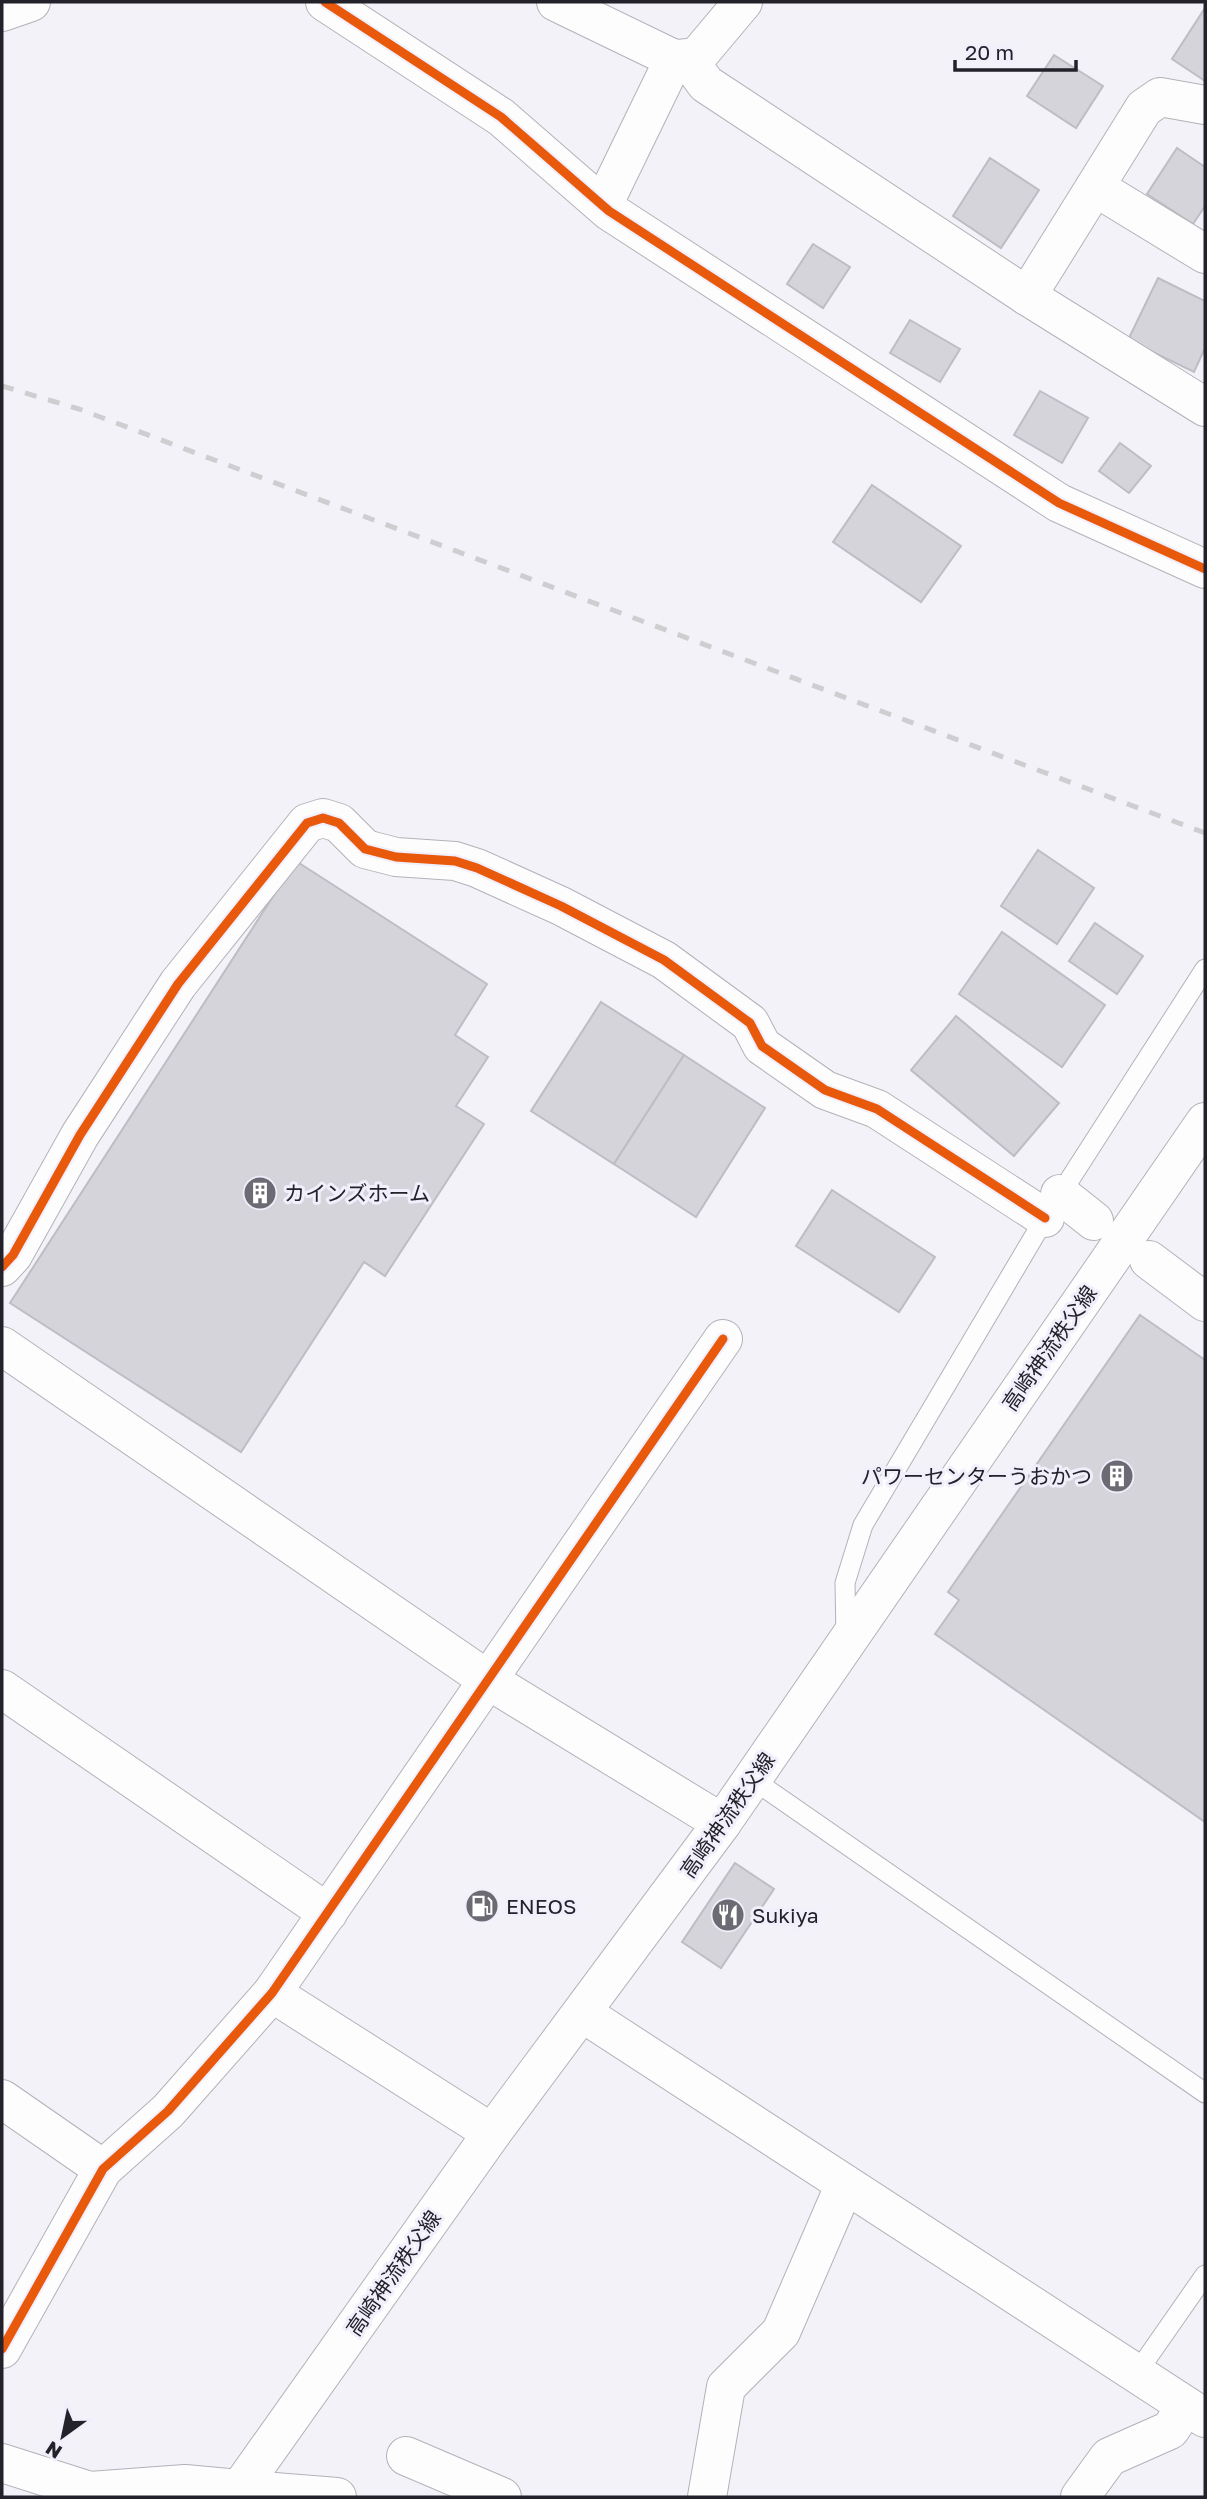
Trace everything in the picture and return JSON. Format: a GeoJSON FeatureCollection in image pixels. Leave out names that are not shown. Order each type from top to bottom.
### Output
{"type":"FeatureCollection","features":[{"type":"Feature","properties":{"kind":"main road"},"geometry":{"type":"LineString","coordinates":[[2,12],[31,2]]}},
{"type":"Feature","properties":{"kind":"main road"},"geometry":{"type":"LineString","coordinates":[[325,2],[501,117],[603,205],[1059,503],[1205,569]]}},
{"type":"Feature","properties":{"kind":"main road"},"geometry":{"type":"LineString","coordinates":[[556,2],[680,58],[706,84],[1027,296],[1205,407]]}},
{"type":"Feature","properties":{"kind":"main road"},"geometry":{"type":"LineString","coordinates":[[680,58],[696,58],[743,2]]}},
{"type":"Feature","properties":{"kind":"main road"},"geometry":{"type":"LineString","coordinates":[[603,205],[680,58]]}},
{"type":"Feature","properties":{"kind":"main road"},"geometry":{"type":"LineString","coordinates":[[1027,296],[1144,108],[1160,97],[1205,105]]}},
{"type":"Feature","properties":{"kind":"main road"},"geometry":{"type":"LineString","coordinates":[[1096,187],[1205,254]]}},
{"type":"Feature","properties":{"kind":"main road"},"geometry":{"type":"LineString","coordinates":[[2,1267],[13,1255],[80,1135],[177,984],[307,823],[323,818],[339,823],[365,849],[396,857],[455,861],[477,868],[561,906],[664,960],[750,1023],[762,1046],[825,1090],[877,1109],[1052,1206],[1094,1221]]}},
{"type":"Feature","properties":{"kind":"main road","name":"高崎神流秩父線"},"geometry":{"type":"LineString","coordinates":[[242,2495],[492,2133],[584,2014],[722,1823],[1205,1122]]}},
{"type":"Feature","properties":{"kind":"main road"},"geometry":{"type":"LineString","coordinates":[[1149,1260],[1205,1302]]}},
{"type":"Feature","properties":{"kind":"main road"},"geometry":{"type":"LineString","coordinates":[[2,2349],[103,2169],[168,2112],[272,1993],[723,1339]]}},
{"type":"Feature","properties":{"kind":"main road"},"geometry":{"type":"LineString","coordinates":[[2,1346],[488,1679],[722,1823]]}},
{"type":"Feature","properties":{"kind":"main road"},"geometry":{"type":"LineString","coordinates":[[2,1689],[328,1913]]}},
{"type":"Feature","properties":{"kind":"main road"},"geometry":{"type":"LineString","coordinates":[[272,1993],[492,2133]]}},
{"type":"Feature","properties":{"kind":"main road"},"geometry":{"type":"LineString","coordinates":[[584,2014],[1196,2412],[1170,2430],[1109,2457],[1080,2497]]}},
{"type":"Feature","properties":{"kind":"main road"},"geometry":{"type":"LineString","coordinates":[[2,2099],[103,2169]]}},
{"type":"Feature","properties":{"kind":"main road"},"geometry":{"type":"LineString","coordinates":[[707,2497],[726,2386],[781,2332],[845,2184]]}},
{"type":"Feature","properties":{"kind":"main road"},"geometry":{"type":"LineString","coordinates":[[405,2456],[502,2497]]}},
{"type":"Feature","properties":{"kind":"main road"},"geometry":{"type":"LineString","coordinates":[[2,2463],[90,2491],[186,2484],[242,2495],[337,2497]]}},
{"type":"Feature","properties":{"kind":"lane"},"geometry":{"type":"LineString","coordinates":[[846,1641],[845,1583],[863,1525],[1052,1206],[1205,969]]}},
{"type":"Feature","properties":{"kind":"lane"},"geometry":{"type":"LineString","coordinates":[[752,1779],[1205,2093]]}},
{"type":"Feature","properties":{"kind":"lane"},"geometry":{"type":"LineString","coordinates":[[1136,2374],[1205,2275]]}},
{"type":"Feature","properties":{"kind":"building"},"geometry":{"type":"Polygon","coordinates":[[[1205,8],[1205,81],[1172,59],[1205,8]]]}},
{"type":"Feature","properties":{"kind":"building"},"geometry":{"type":"Polygon","coordinates":[[[1054,55],[1103,86],[1076,128],[1027,96],[1054,55]]]}},
{"type":"Feature","properties":{"kind":"building"},"geometry":{"type":"Polygon","coordinates":[[[1177,148],[1205,167],[1205,206],[1193,224],[1147,194],[1177,148]]]}},
{"type":"Feature","properties":{"kind":"building"},"geometry":{"type":"Polygon","coordinates":[[[990,158],[1039,190],[1001,248],[953,216],[990,158]]]}},
{"type":"Feature","properties":{"kind":"building"},"geometry":{"type":"Polygon","coordinates":[[[813,244],[850,267],[823,308],[787,284],[813,244]]]}},
{"type":"Feature","properties":{"kind":"building"},"geometry":{"type":"Polygon","coordinates":[[[1158,278],[1205,301],[1205,348],[1194,372],[1128,340],[1158,278]]]}},
{"type":"Feature","properties":{"kind":"building"},"geometry":{"type":"Polygon","coordinates":[[[910,320],[960,349],[940,382],[890,353],[910,320]]]}},
{"type":"Feature","properties":{"kind":"building"},"geometry":{"type":"Polygon","coordinates":[[[1040,391],[1088,418],[1062,463],[1014,435],[1040,391]]]}},
{"type":"Feature","properties":{"kind":"building"},"geometry":{"type":"Polygon","coordinates":[[[1120,443],[1151,466],[1129,493],[1099,471],[1120,443]]]}},
{"type":"Feature","properties":{"kind":"building"},"geometry":{"type":"Polygon","coordinates":[[[872,485],[961,546],[921,602],[833,542],[872,485]]]}},
{"type":"Feature","properties":{"kind":"building"},"geometry":{"type":"Polygon","coordinates":[[[1038,850],[1094,888],[1057,944],[1001,906],[1038,850]]]}},
{"type":"Feature","properties":{"kind":"building","name":"カインズホーム"},"geometry":{"type":"Polygon","coordinates":[[[296,861],[487,984],[455,1035],[488,1057],[456,1106],[484,1124],[385,1276],[364,1262],[241,1452],[10,1303],[296,861]]]}},
{"type":"Feature","properties":{"kind":"building"},"geometry":{"type":"Polygon","coordinates":[[[1095,923],[1143,956],[1117,994],[1069,961],[1095,923]]]}},
{"type":"Feature","properties":{"kind":"building"},"geometry":{"type":"Polygon","coordinates":[[[1002,932],[1105,1005],[1062,1067],[959,994],[1002,932]]]}},
{"type":"Feature","properties":{"kind":"building"},"geometry":{"type":"Polygon","coordinates":[[[601,1002],[684,1055],[614,1164],[531,1111],[601,1002]]]}},
{"type":"Feature","properties":{"kind":"building"},"geometry":{"type":"Polygon","coordinates":[[[956,1016],[1059,1103],[1014,1156],[911,1070],[956,1016]]]}},
{"type":"Feature","properties":{"kind":"building"},"geometry":{"type":"Polygon","coordinates":[[[684,1055],[765,1108],[696,1217],[614,1164],[684,1055]]]}},
{"type":"Feature","properties":{"kind":"building"},"geometry":{"type":"Polygon","coordinates":[[[832,1190],[935,1257],[899,1312],[796,1246],[832,1190]]]}},
{"type":"Feature","properties":{"kind":"building","name":"パワーセンターうおかつ"},"geometry":{"type":"Polygon","coordinates":[[[1140,1315],[1205,1360],[1205,1822],[935,1634],[959,1600],[948,1592],[1140,1315]]]}},
{"type":"Feature","properties":{"kind":"building","name":"Sukiya"},"geometry":{"type":"Polygon","coordinates":[[[735,1863],[774,1889],[721,1968],[682,1942],[735,1863]]]}},
{"type":"Feature","properties":{"kind":"railway"},"geometry":{"type":"LineString","coordinates":[[2,386],[79,409],[1205,833]]}},
{"type":"Feature","properties":{"kind":"cycle path"},"geometry":{"type":"LineString","coordinates":[[325,2],[501,117],[609,211],[1059,503],[1205,569]]}},
{"type":"Feature","properties":{"kind":"cycle path"},"geometry":{"type":"LineString","coordinates":[[2,1267],[13,1255],[80,1135],[178,984],[307,823],[323,818],[339,823],[365,849],[396,857],[455,861],[477,868],[561,906],[664,960],[750,1023],[762,1046],[825,1090],[877,1109],[1045,1218]]}},
{"type":"Feature","properties":{"kind":"cycle path"},"geometry":{"type":"LineString","coordinates":[[2,2349],[103,2169],[168,2111],[272,1993],[723,1339]]}},
{"type":"Feature","properties":{"kind":"place","name":"カインズホーム"},"geometry":{"type":"Point","coordinates":[260,1193]}},
{"type":"Feature","properties":{"kind":"place","name":"パワーセンターうおかつ"},"geometry":{"type":"Point","coordinates":[1117,1476]}},
{"type":"Feature","properties":{"kind":"place","name":"ENEOS"},"geometry":{"type":"Point","coordinates":[482,1906]}},
{"type":"Feature","properties":{"kind":"place","name":"Sukiya"},"geometry":{"type":"Point","coordinates":[728,1915]}}]}
